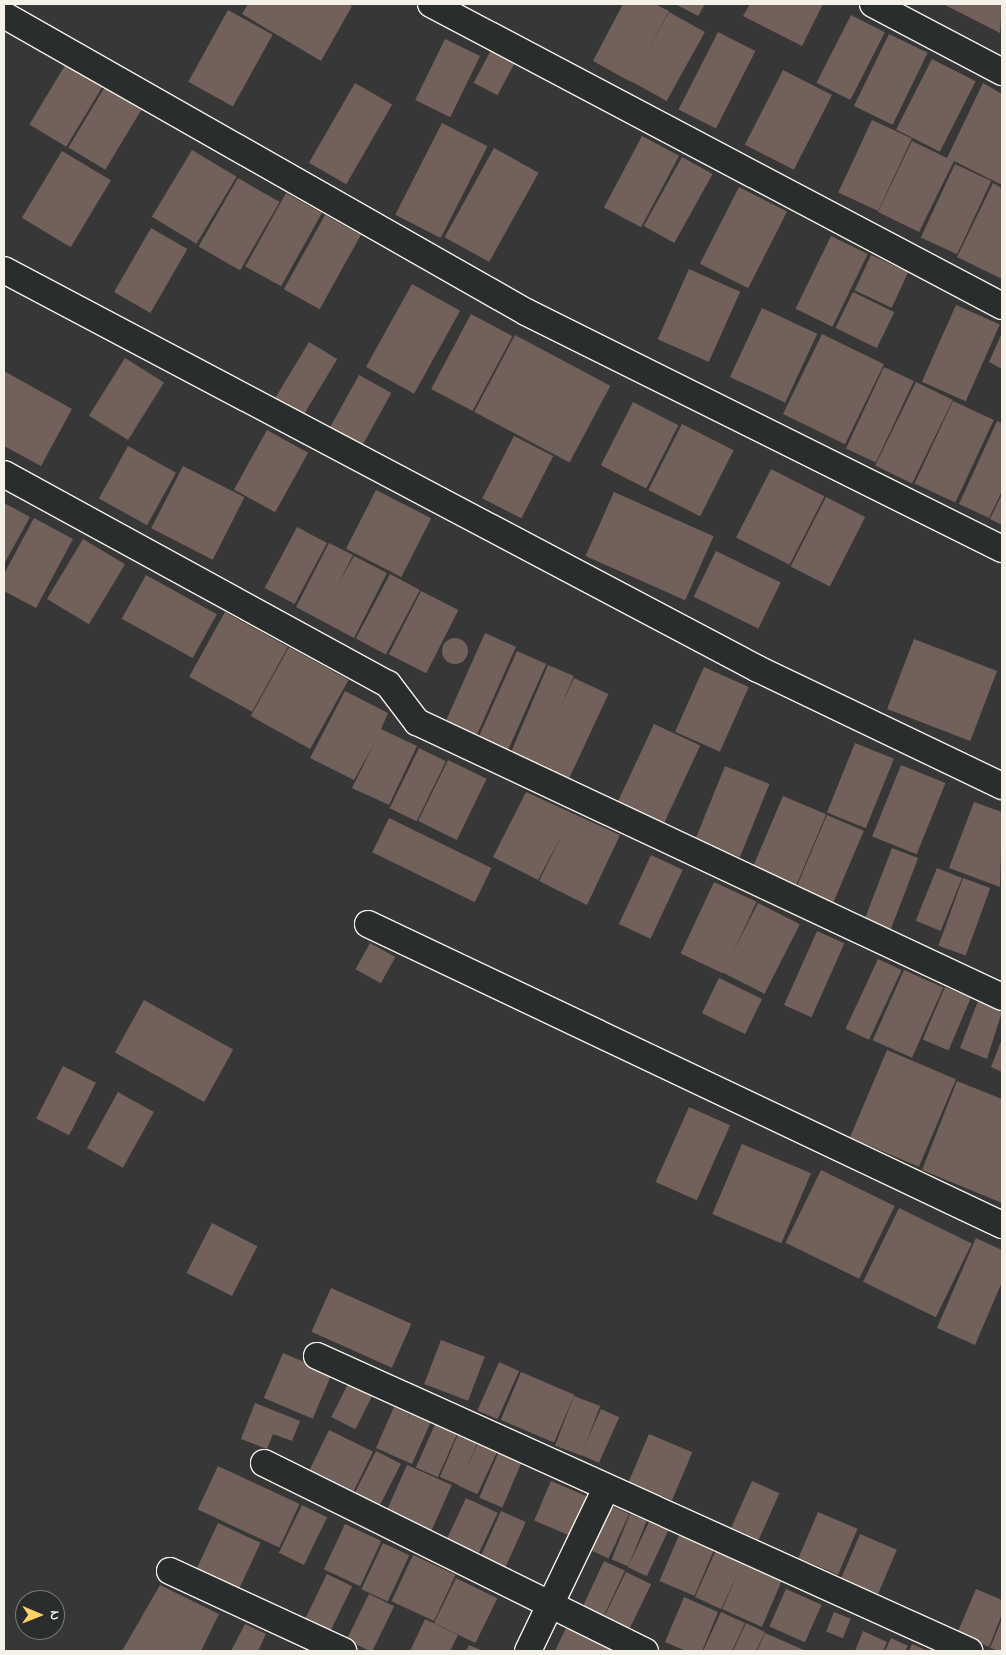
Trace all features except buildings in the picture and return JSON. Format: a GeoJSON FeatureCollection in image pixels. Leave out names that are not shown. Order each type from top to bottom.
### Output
{"type":"FeatureCollection","features":[{"type":"Feature","properties":{"kind":"street"},"geometry":{"type":"LineString","coordinates":[[431,4],[1002,306]]}},
{"type":"Feature","properties":{"kind":"street"},"geometry":{"type":"LineString","coordinates":[[873,4],[1002,72]]}},
{"type":"Feature","properties":{"kind":"street"},"geometry":{"type":"LineString","coordinates":[[4,14],[526,312],[1002,549]]}},
{"type":"Feature","properties":{"kind":"street"},"geometry":{"type":"LineString","coordinates":[[4,270],[767,673],[1002,786]]}},
{"type":"Feature","properties":{"kind":"street"},"geometry":{"type":"LineString","coordinates":[[4,474],[388,684],[417,722],[1002,997]]}},
{"type":"Feature","properties":{"kind":"street"},"geometry":{"type":"LineString","coordinates":[[368,924],[1002,1225]]}},
{"type":"Feature","properties":{"kind":"street"},"geometry":{"type":"LineString","coordinates":[[317,1356],[969,1651]]}},
{"type":"Feature","properties":{"kind":"street"},"geometry":{"type":"LineString","coordinates":[[264,1463],[549,1606],[645,1651]]}},
{"type":"Feature","properties":{"kind":"street"},"geometry":{"type":"LineString","coordinates":[[528,1651],[606,1488]]}},
{"type":"Feature","properties":{"kind":"street"},"geometry":{"type":"LineString","coordinates":[[170,1571],[344,1651]]}}]}
